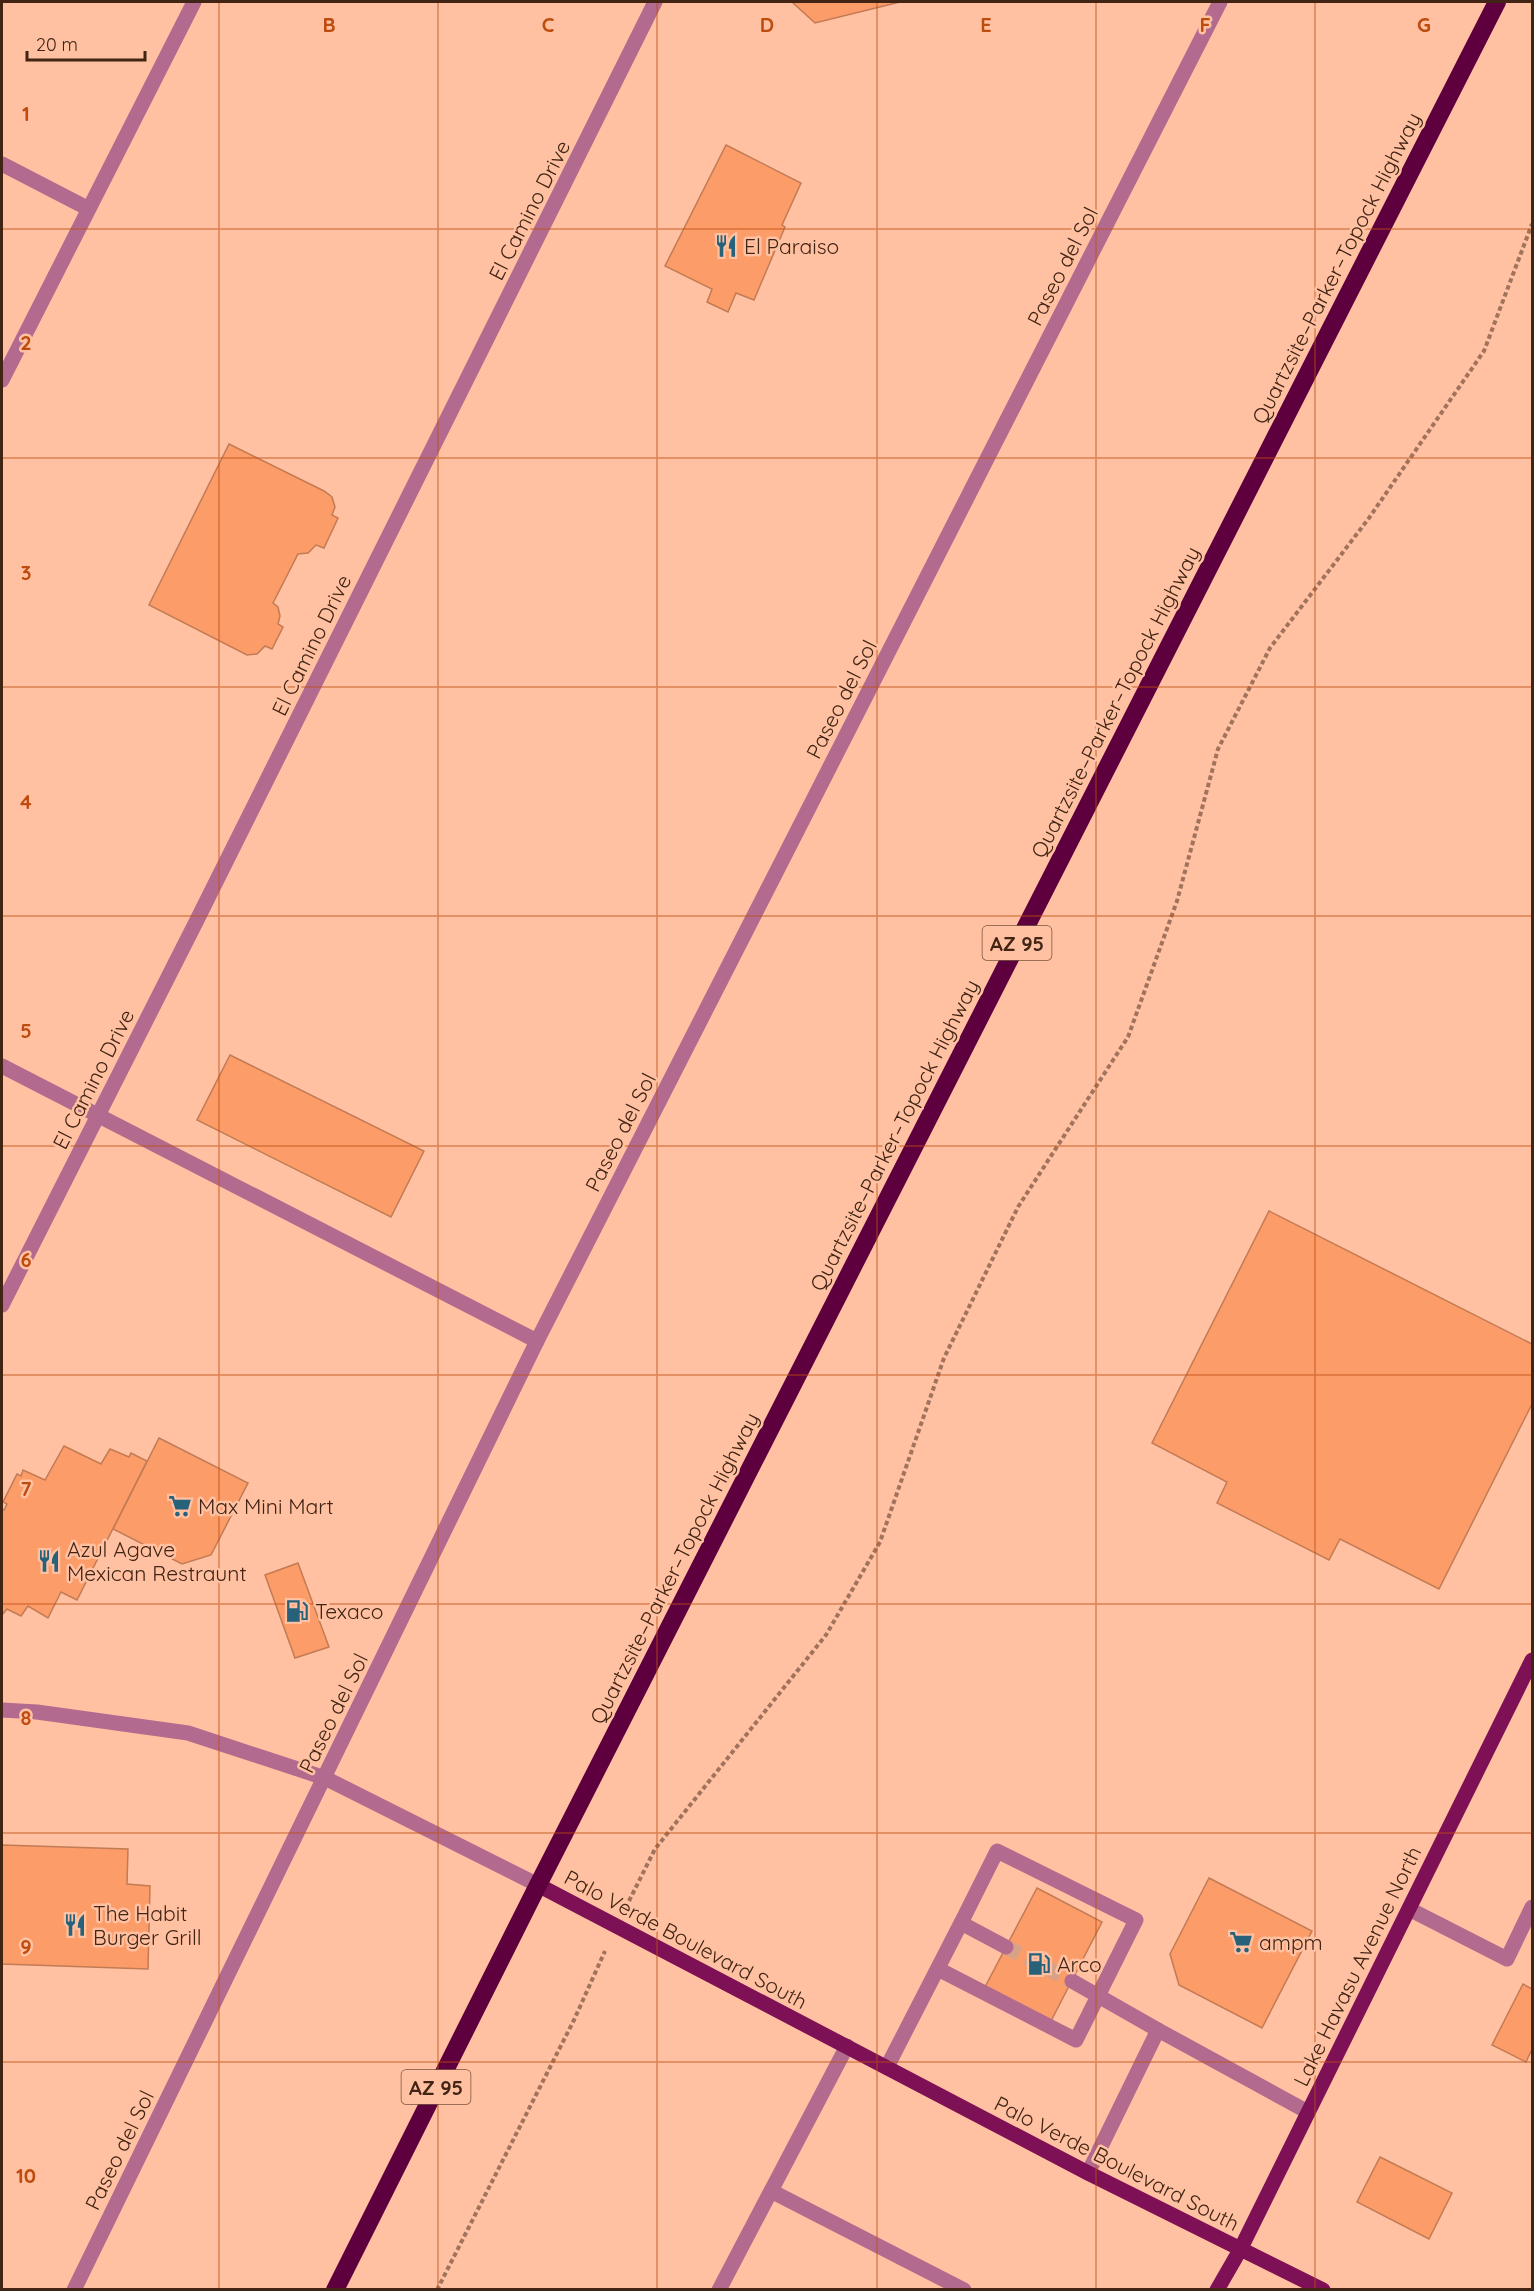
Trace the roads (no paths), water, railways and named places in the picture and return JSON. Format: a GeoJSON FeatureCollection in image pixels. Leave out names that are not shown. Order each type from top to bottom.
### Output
{"type":"FeatureCollection","features":[{"type":"Feature","properties":{"kind":"highway","name":"Quartzsite–Parker–Topock Highway"},"geometry":{"type":"LineString","coordinates":[[335,2289],[538,1885],[1497,2]]}},
{"type":"Feature","properties":{"kind":"main road","name":"Lake Havasu Avenue North"},"geometry":{"type":"LineString","coordinates":[[1217,2289],[1240,2250],[1533,1660]]}},
{"type":"Feature","properties":{"kind":"main road","name":"Palo Verde Boulevard South"},"geometry":{"type":"LineString","coordinates":[[538,1885],[1088,2173],[1323,2289]]}},
{"type":"Feature","properties":{"kind":"street"},"geometry":{"type":"LineString","coordinates":[[2,380],[87,208],[194,2]]}},
{"type":"Feature","properties":{"kind":"street","name":"El Camino Drive"},"geometry":{"type":"LineString","coordinates":[[2,1305],[99,1116],[655,2]]}},
{"type":"Feature","properties":{"kind":"street","name":"Paseo del Sol"},"geometry":{"type":"LineString","coordinates":[[74,2289],[537,1341],[1220,2]]}},
{"type":"Feature","properties":{"kind":"street"},"geometry":{"type":"LineString","coordinates":[[2,164],[87,208]]}},
{"type":"Feature","properties":{"kind":"street"},"geometry":{"type":"LineString","coordinates":[[2,1066],[537,1341]]}},
{"type":"Feature","properties":{"kind":"street","name":"Palo Verde Boulevard South"},"geometry":{"type":"LineString","coordinates":[[2,1710],[37,1712],[188,1733],[325,1778],[538,1885]]}},
{"type":"Feature","properties":{"kind":"street"},"geometry":{"type":"LineString","coordinates":[[887,2067],[998,1851],[1136,1920],[1076,2040],[938,1969]]}},
{"type":"Feature","properties":{"kind":"street"},"geometry":{"type":"LineString","coordinates":[[1409,1909],[1507,1959],[1533,1907]]}},
{"type":"Feature","properties":{"kind":"street"},"geometry":{"type":"LineString","coordinates":[[962,1923],[1006,1947]]}},
{"type":"Feature","properties":{"kind":"street"},"geometry":{"type":"LineString","coordinates":[[1072,1981],[1308,2112]]}},
{"type":"Feature","properties":{"kind":"street"},"geometry":{"type":"LineString","coordinates":[[1088,2173],[1158,2030]]}},
{"type":"Feature","properties":{"kind":"street"},"geometry":{"type":"LineString","coordinates":[[719,2289],[847,2046]]}},
{"type":"Feature","properties":{"kind":"street"},"geometry":{"type":"LineString","coordinates":[[771,2191],[964,2289]]}},
{"type":"Feature","properties":{"kind":"tunnel"},"geometry":{"type":"LineString","coordinates":[[1006,1947],[1072,1981]]}},
{"type":"Feature","properties":{"kind":"place","name":"El Paraiso"},"geometry":{"type":"Point","coordinates":[726,246]}},
{"type":"Feature","properties":{"kind":"place","name":"Max Mini Mart"},"geometry":{"type":"Point","coordinates":[180,1506]}},
{"type":"Feature","properties":{"kind":"place","name":"Azul Agave Mexican Restraunt"},"geometry":{"type":"Point","coordinates":[49,1561]}},
{"type":"Feature","properties":{"kind":"place","name":"Texaco"},"geometry":{"type":"Point","coordinates":[297,1611]}},
{"type":"Feature","properties":{"kind":"place","name":"The Habit Burger Grill"},"geometry":{"type":"Point","coordinates":[75,1925]}},
{"type":"Feature","properties":{"kind":"place","name":"ampm"},"geometry":{"type":"Point","coordinates":[1241,1942]}},
{"type":"Feature","properties":{"kind":"place","name":"Arco"},"geometry":{"type":"Point","coordinates":[1039,1964]}}]}
